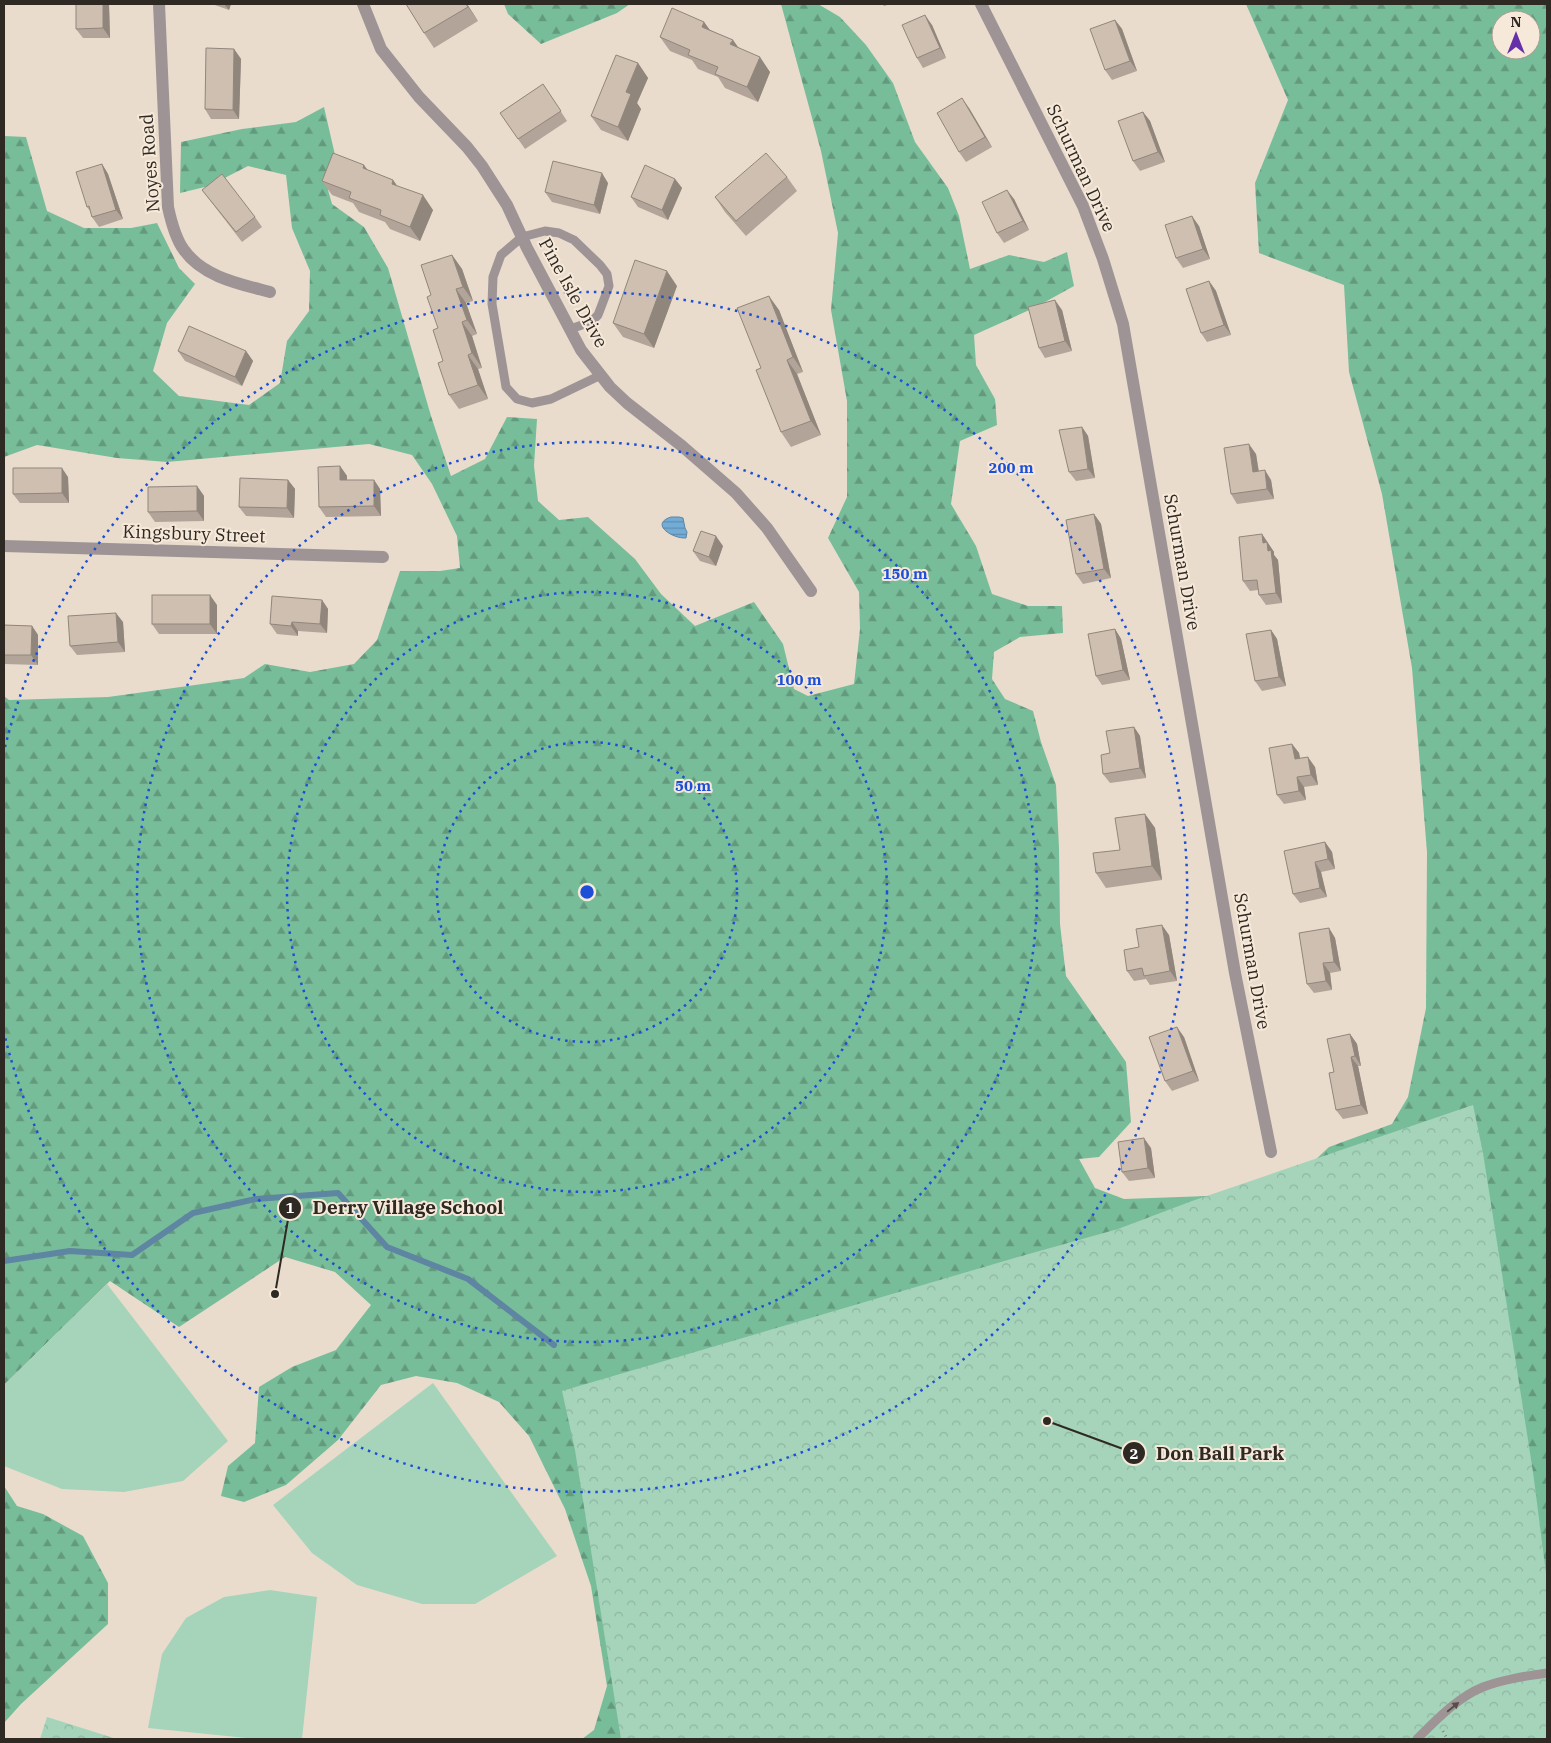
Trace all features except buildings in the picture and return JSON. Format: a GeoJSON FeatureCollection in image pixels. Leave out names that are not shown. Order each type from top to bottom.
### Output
{"type":"FeatureCollection","features":[{"type":"Feature","properties":{"kind":"street","name":"Noyes Road"},"geometry":{"type":"LineString","coordinates":[[160,4],[168,207],[174,230],[184,250],[200,267],[227,280],[270,292]]}},
{"type":"Feature","properties":{"kind":"street","name":"Pine Isle Drive"},"geometry":{"type":"LineString","coordinates":[[362,4],[380,49],[418,97],[467,147],[482,166],[507,205],[581,350],[627,403],[682,446],[736,493],[767,528],[811,591]]}},
{"type":"Feature","properties":{"kind":"street","name":"Schurman Drive"},"geometry":{"type":"LineString","coordinates":[[981,4],[1082,206],[1103,259],[1123,324],[1235,973],[1271,1152]]}},
{"type":"Feature","properties":{"kind":"street","name":"Kingsbury Street"},"geometry":{"type":"LineString","coordinates":[[4,546],[383,557]]}},
{"type":"Feature","properties":{"kind":"lane"},"geometry":{"type":"LineString","coordinates":[[570,329],[591,322],[598,315],[609,286],[607,274],[574,240],[559,233],[545,231],[522,237],[501,255],[492,277],[492,304],[506,387],[517,399],[532,403],[551,399],[601,375]]}},
{"type":"Feature","properties":{"kind":"lane"},"geometry":{"type":"LineString","coordinates":[[1417,1739],[1456,1703],[1482,1687],[1506,1680],[1547,1673]]}},
{"type":"Feature","properties":{"kind":"green space"},"geometry":{"type":"Polygon","coordinates":[[[504,4],[630,4],[617,13],[541,44],[508,14],[504,4]]]}},
{"type":"Feature","properties":{"kind":"green space"},"geometry":{"type":"Polygon","coordinates":[[[781,4],[818,4],[840,17],[866,45],[893,83],[915,142],[948,188],[959,216],[970,269],[1009,255],[1044,262],[1067,252],[1074,286],[1036,307],[974,335],[976,365],[995,399],[997,425],[960,441],[951,504],[976,546],[992,594],[1028,606],[1062,606],[1063,633],[1020,637],[994,652],[992,679],[1005,699],[1033,711],[1041,742],[1056,785],[1060,924],[1066,976],[1126,1062],[1131,1122],[1099,1157],[1079,1159],[1095,1188],[1124,1199],[1235,1195],[1296,1178],[1329,1147],[1392,1124],[1408,1097],[1426,1008],[1427,852],[1412,668],[1382,494],[1349,372],[1344,285],[1259,253],[1255,183],[1288,100],[1246,4],[1547,4],[1547,1634],[1360,1739],[582,1739],[594,1730],[607,1686],[591,1586],[565,1509],[529,1436],[499,1402],[457,1383],[416,1376],[381,1385],[338,1440],[286,1485],[244,1502],[221,1496],[228,1466],[255,1443],[259,1387],[292,1367],[336,1350],[371,1305],[335,1272],[285,1257],[179,1327],[110,1281],[4,1385],[4,696],[9,700],[108,697],[244,678],[265,664],[310,672],[354,664],[377,640],[400,571],[440,571],[460,568],[457,536],[432,484],[412,455],[369,444],[167,462],[117,458],[37,445],[4,457],[4,136],[26,137],[47,211],[84,228],[131,228],[157,223],[179,268],[195,284],[167,323],[153,371],[179,396],[249,405],[280,383],[287,341],[309,311],[310,271],[292,228],[286,175],[248,166],[209,186],[180,193],[181,142],[242,129],[296,122],[324,107],[335,155],[328,190],[332,204],[364,227],[388,268],[431,416],[451,476],[485,459],[507,417],[537,419],[534,466],[538,501],[559,520],[588,517],[635,559],[661,594],[695,626],[754,602],[783,644],[794,689],[808,696],[854,684],[860,629],[859,592],[828,538],[847,497],[847,401],[831,310],[838,233],[821,151],[781,4]]]}},
{"type":"Feature","properties":{"kind":"green space"},"geometry":{"type":"Polygon","coordinates":[[[1473,1105],[1483,1153],[1533,1472],[1547,1581],[1547,1739],[621,1739],[575,1450],[562,1391],[1118,1229],[1192,1201],[1473,1105]]]}},
{"type":"Feature","properties":{"kind":"green space"},"geometry":{"type":"Polygon","coordinates":[[[107,1284],[228,1441],[183,1481],[124,1492],[62,1489],[4,1466],[4,1385],[107,1284]]]}},
{"type":"Feature","properties":{"kind":"green space"},"geometry":{"type":"Polygon","coordinates":[[[433,1383],[557,1556],[475,1604],[422,1604],[357,1585],[312,1553],[273,1505],[433,1383]]]}},
{"type":"Feature","properties":{"kind":"green space"},"geometry":{"type":"Polygon","coordinates":[[[4,1486],[17,1506],[43,1514],[83,1536],[108,1583],[108,1624],[21,1704],[4,1723],[4,1486]]]}},
{"type":"Feature","properties":{"kind":"green space"},"geometry":{"type":"Polygon","coordinates":[[[270,1590],[317,1597],[302,1739],[257,1739],[148,1728],[162,1654],[186,1618],[224,1597],[270,1590]]]}},
{"type":"Feature","properties":{"kind":"green space"},"geometry":{"type":"Polygon","coordinates":[[[47,1717],[117,1739],[40,1739],[47,1717]]]}},
{"type":"Feature","properties":{"kind":"water"},"geometry":{"type":"Polygon","coordinates":[[[671,517],[683,518],[687,532],[686,538],[675,536],[665,530],[662,523],[671,517]]]}},
{"type":"Feature","properties":{"kind":"waterway"},"geometry":{"type":"LineString","coordinates":[[4,1261],[70,1251],[132,1255],[193,1213],[256,1199],[338,1193],[387,1247],[468,1279],[554,1345]]}},
{"type":"Feature","properties":{"kind":"place","name":"Derry Village School"},"geometry":{"type":"Point","coordinates":[275,1294]}},
{"type":"Feature","properties":{"kind":"place","name":"Don Ball Park"},"geometry":{"type":"Point","coordinates":[1047,1421]}}]}
